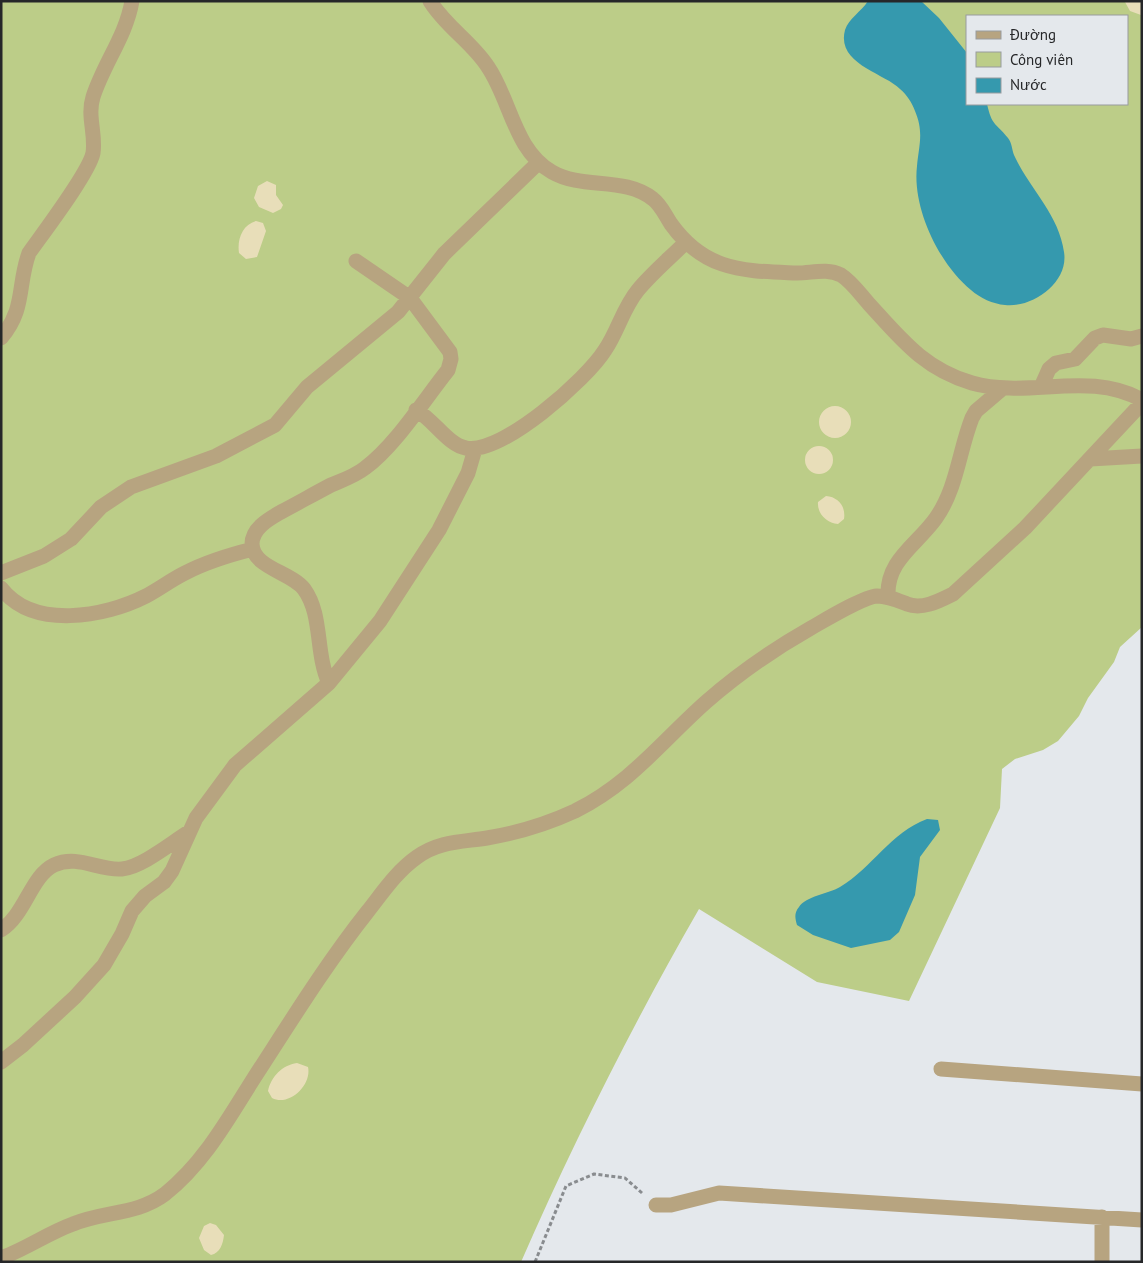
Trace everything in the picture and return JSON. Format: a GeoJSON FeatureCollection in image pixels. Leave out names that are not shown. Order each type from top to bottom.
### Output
{"type":"FeatureCollection","features":[{"type":"Feature","properties":{"kind":"street"},"geometry":{"type":"LineString","coordinates":[[1,338],[9,329],[20,305],[24,267],[29,253],[90,162],[93,144],[90,121],[92,98],[126,25],[132,1]]}},
{"type":"Feature","properties":{"kind":"street"},"geometry":{"type":"LineString","coordinates":[[1,1258],[76,1222],[98,1216],[127,1212],[148,1205],[182,1179],[214,1141],[316,983],[353,930],[384,890],[417,857],[440,845],[453,841],[484,839],[544,824],[595,800],[637,770],[706,702],[772,651],[812,627],[870,597],[888,597],[917,606],[940,600],[953,594],[1025,528],[1142,402],[1126,391],[1100,386],[1075,384],[1003,388],[974,384],[955,377],[921,359],[851,283],[836,273],[778,272],[726,265],[702,255],[686,242],[653,198],[614,184],[599,185],[574,180],[552,172],[538,163],[530,154],[522,141],[509,107],[488,67],[474,46],[447,24],[430,1]]}},
{"type":"Feature","properties":{"kind":"street"},"geometry":{"type":"LineString","coordinates":[[1,573],[44,556],[71,539],[101,507],[131,487],[216,456],[274,425],[307,387],[392,317],[410,298],[419,282],[444,254],[538,163]]}},
{"type":"Feature","properties":{"kind":"street"},"geometry":{"type":"LineString","coordinates":[[416,410],[433,422],[454,444],[475,449],[507,437],[532,422],[595,364],[612,338],[623,312],[634,296],[686,242]]}},
{"type":"Feature","properties":{"kind":"street"},"geometry":{"type":"LineString","coordinates":[[329,683],[320,659],[314,608],[309,597],[294,580],[260,560],[253,549],[253,535],[263,523],[305,498],[364,469],[387,448],[448,370],[451,359],[450,352],[410,298],[356,260]]}},
{"type":"Feature","properties":{"kind":"street"},"geometry":{"type":"LineString","coordinates":[[1040,387],[1048,368],[1056,363],[1075,359],[1095,338],[1103,335],[1131,339],[1142,336]]}},
{"type":"Feature","properties":{"kind":"street"},"geometry":{"type":"LineString","coordinates":[[888,597],[888,583],[898,559],[936,519],[946,500],[958,471],[972,418],[976,411],[1003,388]]}},
{"type":"Feature","properties":{"kind":"street"},"geometry":{"type":"LineString","coordinates":[[1,1062],[23,1045],[76,997],[104,965],[136,905],[164,882],[172,872],[189,832],[208,799],[235,765],[329,683],[380,621],[423,557],[454,502],[475,449]]}},
{"type":"Feature","properties":{"kind":"street"},"geometry":{"type":"LineString","coordinates":[[1090,459],[1142,456]]}},
{"type":"Feature","properties":{"kind":"street"},"geometry":{"type":"LineString","coordinates":[[1,588],[15,604],[34,612],[88,614],[127,604],[208,562],[253,549]]}},
{"type":"Feature","properties":{"kind":"street"},"geometry":{"type":"LineString","coordinates":[[1,930],[22,909],[42,876],[54,865],[76,861],[113,869],[124,869],[141,862],[189,832]]}},
{"type":"Feature","properties":{"kind":"street"},"geometry":{"type":"LineString","coordinates":[[941,1069],[1142,1084]]}},
{"type":"Feature","properties":{"kind":"street"},"geometry":{"type":"LineString","coordinates":[[656,1205],[671,1205],[719,1192],[1142,1220]]}},
{"type":"Feature","properties":{"kind":"street"},"geometry":{"type":"LineString","coordinates":[[1102,1217],[1102,1262]]}},
{"type":"Feature","properties":{"kind":"path"},"geometry":{"type":"LineString","coordinates":[[535,1262],[566,1186],[594,1174],[625,1178],[656,1205]]}},
{"type":"Feature","properties":{"kind":"green space"},"geometry":{"type":"Polygon","coordinates":[[[1,1],[1142,1],[1142,627],[1120,647],[1114,662],[1088,698],[1079,716],[1058,741],[1043,750],[1015,759],[1002,769],[1000,808],[909,1001],[817,982],[699,909],[605,1083],[521,1262],[1,1262],[1,1]]]}},
{"type":"Feature","properties":{"kind":"sand"},"geometry":{"type":"Polygon","coordinates":[[[1142,1],[1141,15],[1130,11],[1125,2],[1142,1]]]}},
{"type":"Feature","properties":{"kind":"sand"},"geometry":{"type":"Polygon","coordinates":[[[267,181],[276,185],[276,195],[283,205],[281,209],[273,213],[259,207],[254,198],[258,186],[267,181]]]}},
{"type":"Feature","properties":{"kind":"sand"},"geometry":{"type":"Polygon","coordinates":[[[256,221],[263,223],[266,231],[257,257],[246,259],[239,253],[240,238],[244,229],[256,221]]]}},
{"type":"Feature","properties":{"kind":"sand"},"geometry":{"type":"Polygon","coordinates":[[[835,406],[841,407],[846,411],[850,416],[850,428],[846,433],[841,437],[835,438],[829,437],[824,433],[820,428],[819,422],[820,416],[824,411],[829,407],[835,406]]]}},
{"type":"Feature","properties":{"kind":"sand"},"geometry":{"type":"Polygon","coordinates":[[[819,446],[829,450],[833,460],[829,470],[819,474],[809,470],[805,460],[809,450],[819,446]]]}},
{"type":"Feature","properties":{"kind":"sand"},"geometry":{"type":"Polygon","coordinates":[[[826,496],[837,500],[844,510],[844,519],[838,524],[827,520],[819,510],[818,502],[826,496]]]}},
{"type":"Feature","properties":{"kind":"sand"},"geometry":{"type":"Polygon","coordinates":[[[297,1063],[308,1067],[308,1074],[303,1087],[292,1097],[279,1100],[272,1098],[268,1091],[269,1086],[278,1072],[287,1066],[297,1063]]]}},
{"type":"Feature","properties":{"kind":"sand"},"geometry":{"type":"Polygon","coordinates":[[[210,1223],[216,1225],[224,1235],[220,1248],[211,1255],[204,1250],[199,1238],[204,1226],[210,1223]]]}},
{"type":"Feature","properties":{"kind":"water"},"geometry":{"type":"Polygon","coordinates":[[[868,1],[921,1],[939,18],[966,52],[966,105],[987,105],[992,120],[1009,140],[1020,167],[1050,213],[1061,238],[1064,263],[1055,283],[1047,291],[1027,302],[1016,305],[996,303],[975,293],[948,266],[930,234],[923,217],[919,199],[917,166],[920,132],[914,108],[907,96],[893,83],[854,59],[844,42],[847,26],[868,1]]]}},
{"type":"Feature","properties":{"kind":"water"},"geometry":{"type":"Polygon","coordinates":[[[927,819],[938,820],[940,830],[920,857],[915,895],[899,932],[890,940],[851,948],[813,935],[797,925],[796,913],[802,903],[840,887],[862,870],[903,832],[927,819]]]}}]}
